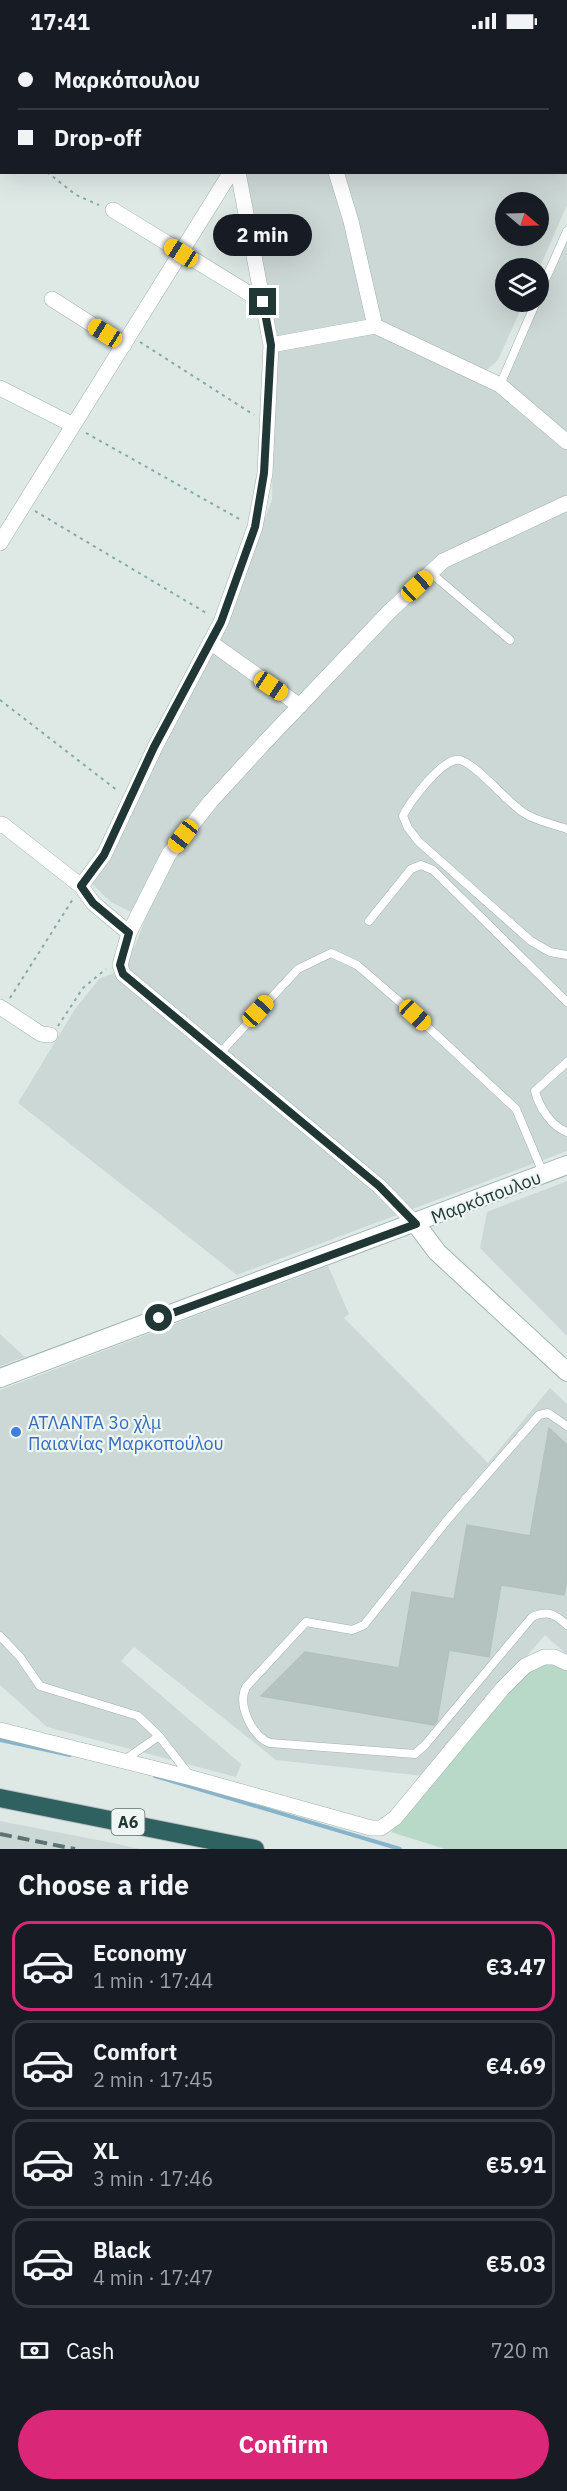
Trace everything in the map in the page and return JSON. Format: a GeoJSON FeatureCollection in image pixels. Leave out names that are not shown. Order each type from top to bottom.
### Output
{"type":"FeatureCollection","features":[{"type":"Feature","properties":{"kind":"highway","name":"Α6"},"geometry":{"type":"LineString","coordinates":[[0,1798],[255,1849]]}},
{"type":"Feature","properties":{"kind":"main road","name":"Μαρκόπουλου"},"geometry":{"type":"LineString","coordinates":[[0,1378],[416,1224],[567,1165]]}},
{"type":"Feature","properties":{"kind":"main road"},"geometry":{"type":"LineString","coordinates":[[416,1224],[437,1252],[567,1372]]}},
{"type":"Feature","properties":{"kind":"street"},"geometry":{"type":"LineString","coordinates":[[0,543],[230,174]]}},
{"type":"Feature","properties":{"kind":"street"},"geometry":{"type":"LineString","coordinates":[[81,886],[104,855],[221,622],[255,527],[264,473],[271,345],[238,174]]}},
{"type":"Feature","properties":{"kind":"street"},"geometry":{"type":"LineString","coordinates":[[337,174],[351,221],[375,326]]}},
{"type":"Feature","properties":{"kind":"street"},"geometry":{"type":"LineString","coordinates":[[113,210],[263,302]]}},
{"type":"Feature","properties":{"kind":"street"},"geometry":{"type":"LineString","coordinates":[[52,299],[127,340]]}},
{"type":"Feature","properties":{"kind":"street"},"geometry":{"type":"LineString","coordinates":[[271,345],[375,326],[500,385],[567,442]]}},
{"type":"Feature","properties":{"kind":"street"},"geometry":{"type":"LineString","coordinates":[[0,388],[73,425]]}},
{"type":"Feature","properties":{"kind":"street"},"geometry":{"type":"LineString","coordinates":[[416,1224],[379,1186],[123,974],[120,965],[129,933],[169,854],[211,801],[300,706],[443,561],[567,503]]}},
{"type":"Feature","properties":{"kind":"street"},"geometry":{"type":"LineString","coordinates":[[210,642],[300,706]]}},
{"type":"Feature","properties":{"kind":"street"},"geometry":{"type":"LineString","coordinates":[[1,824],[81,886],[93,903],[129,933]]}},
{"type":"Feature","properties":{"kind":"street"},"geometry":{"type":"LineString","coordinates":[[1,1008],[41,1034],[50,1035]]}},
{"type":"Feature","properties":{"kind":"street"},"geometry":{"type":"LineString","coordinates":[[0,1730],[192,1778],[371,1828],[381,1828],[395,1818],[503,1688],[525,1666],[544,1657],[554,1657],[567,1663]]}},
{"type":"Feature","properties":{"kind":"lane"},"geometry":{"type":"LineString","coordinates":[[549,271],[567,231]]}},
{"type":"Feature","properties":{"kind":"lane"},"geometry":{"type":"LineString","coordinates":[[500,385],[532,312]]}},
{"type":"Feature","properties":{"kind":"lane"},"geometry":{"type":"LineString","coordinates":[[431,573],[510,640]]}},
{"type":"Feature","properties":{"kind":"lane"},"geometry":{"type":"LineString","coordinates":[[567,828],[525,814],[469,764],[458,759],[448,762],[409,802],[403,816],[408,828],[419,842],[531,941],[550,952],[567,955]]}},
{"type":"Feature","properties":{"kind":"lane"},"geometry":{"type":"LineString","coordinates":[[369,921],[411,869],[421,865],[433,870],[567,1002]]}},
{"type":"Feature","properties":{"kind":"lane"},"geometry":{"type":"LineString","coordinates":[[219,1054],[298,969],[331,953],[342,957],[357,965],[415,1015],[516,1110],[544,1174]]}},
{"type":"Feature","properties":{"kind":"lane"},"geometry":{"type":"LineString","coordinates":[[567,1062],[535,1091],[548,1116],[560,1129],[567,1132]]}},
{"type":"Feature","properties":{"kind":"lane"},"geometry":{"type":"LineString","coordinates":[[567,1426],[548,1413],[539,1415],[448,1519],[364,1625],[352,1630],[306,1622],[246,1687],[242,1699],[254,1731],[258,1737],[270,1743],[415,1754],[532,1617],[546,1612],[552,1613],[567,1625]]}},
{"type":"Feature","properties":{"kind":"lane"},"geometry":{"type":"LineString","coordinates":[[0,1636],[20,1657],[40,1686],[138,1716],[159,1736],[192,1778]]}},
{"type":"Feature","properties":{"kind":"lane"},"geometry":{"type":"LineString","coordinates":[[123,1761],[159,1736]]}},
{"type":"Feature","properties":{"kind":"path"},"geometry":{"type":"LineString","coordinates":[[50,174],[76,195],[113,210]]}},
{"type":"Feature","properties":{"kind":"path"},"geometry":{"type":"LineString","coordinates":[[127,340],[266,423]]}},
{"type":"Feature","properties":{"kind":"path"},"geometry":{"type":"LineString","coordinates":[[73,425],[126,458],[255,527]]}},
{"type":"Feature","properties":{"kind":"path"},"geometry":{"type":"LineString","coordinates":[[24,505],[137,569],[221,622]]}},
{"type":"Feature","properties":{"kind":"path"},"geometry":{"type":"LineString","coordinates":[[0,699],[130,800]]}},
{"type":"Feature","properties":{"kind":"path"},"geometry":{"type":"LineString","coordinates":[[1,1008],[81,886]]}},
{"type":"Feature","properties":{"kind":"path"},"geometry":{"type":"LineString","coordinates":[[50,1035],[83,988],[102,970],[120,965]]}},
{"type":"Feature","properties":{"kind":"shaded area"},"geometry":{"type":"Polygon","coordinates":[[[245,174],[332,174],[370,324],[274,341],[245,174]]]}},
{"type":"Feature","properties":{"kind":"shaded area"},"geometry":{"type":"Polygon","coordinates":[[[341,174],[567,174],[567,205],[544,258],[495,258],[495,312],[520,312],[498,360],[482,374],[375,318],[341,174]]]}},
{"type":"Feature","properties":{"kind":"shaded area"},"geometry":{"type":"Polygon","coordinates":[[[567,234],[567,432],[509,385],[507,377],[534,312],[549,312],[549,277],[567,234]]]}},
{"type":"Feature","properties":{"kind":"shaded area"},"geometry":{"type":"Polygon","coordinates":[[[375,329],[499,388],[567,446],[567,1151],[237,1275],[18,1103],[75,1009],[100,978],[115,973],[135,946],[145,919],[111,902],[90,882],[226,620],[272,500],[275,347],[375,329]]]}},
{"type":"Feature","properties":{"kind":"shaded area"},"geometry":{"type":"Polygon","coordinates":[[[567,1181],[567,1336],[480,1248],[487,1212],[567,1181]]]}},
{"type":"Feature","properties":{"kind":"shaded area"},"geometry":{"type":"Polygon","coordinates":[[[328,1266],[349,1314],[344,1318],[488,1463],[550,1388],[567,1404],[567,1655],[545,1635],[424,1776],[276,1760],[134,1647],[121,1661],[241,1764],[236,1777],[47,1727],[0,1685],[0,1390],[328,1266]]]}},
{"type":"Feature","properties":{"kind":"shaded area"},"geometry":{"type":"Polygon","coordinates":[[[0,1334],[25,1357],[0,1366],[0,1334]]]}},
{"type":"Feature","properties":{"kind":"shaded area"},"geometry":{"type":"Polygon","coordinates":[[[0,1821],[113,1843],[140,1849],[0,1849],[0,1821]]]}},
{"type":"Feature","properties":{"kind":"green space"},"geometry":{"type":"Polygon","coordinates":[[[540,1661],[567,1667],[567,1849],[445,1849],[391,1832],[515,1680],[540,1661]]]}},
{"type":"Feature","properties":{"kind":"building"},"geometry":{"type":"Polygon","coordinates":[[[549,1428],[567,1445],[567,1580],[564,1595],[501,1585],[489,1657],[449,1650],[437,1721],[434,1725],[261,1696],[305,1652],[399,1668],[412,1592],[454,1599],[467,1525],[530,1536],[549,1428]]]}},
{"type":"Feature","properties":{"kind":"waterway"},"geometry":{"type":"LineString","coordinates":[[0,1740],[70,1755]]}},
{"type":"Feature","properties":{"kind":"waterway"},"geometry":{"type":"LineString","coordinates":[[155,1776],[400,1849]]}},
{"type":"Feature","properties":{"kind":"railway"},"geometry":{"type":"LineString","coordinates":[[0,1834],[75,1849]]}},
{"type":"Feature","properties":{"kind":"place","name":"ΑΤΛΑΝΤΑ 3ο χλμ Παιανίας Μαρκοπούλου"},"geometry":{"type":"Point","coordinates":[16,1432]}},
{"type":"Feature","properties":{"kind":"route"},"geometry":{"type":"LineString","coordinates":[[159,1318],[416,1224],[379,1186],[123,974],[120,965],[129,933],[93,903],[81,886],[104,855],[154,747],[221,622],[255,527],[264,473],[271,345],[263,302]]}}]}
